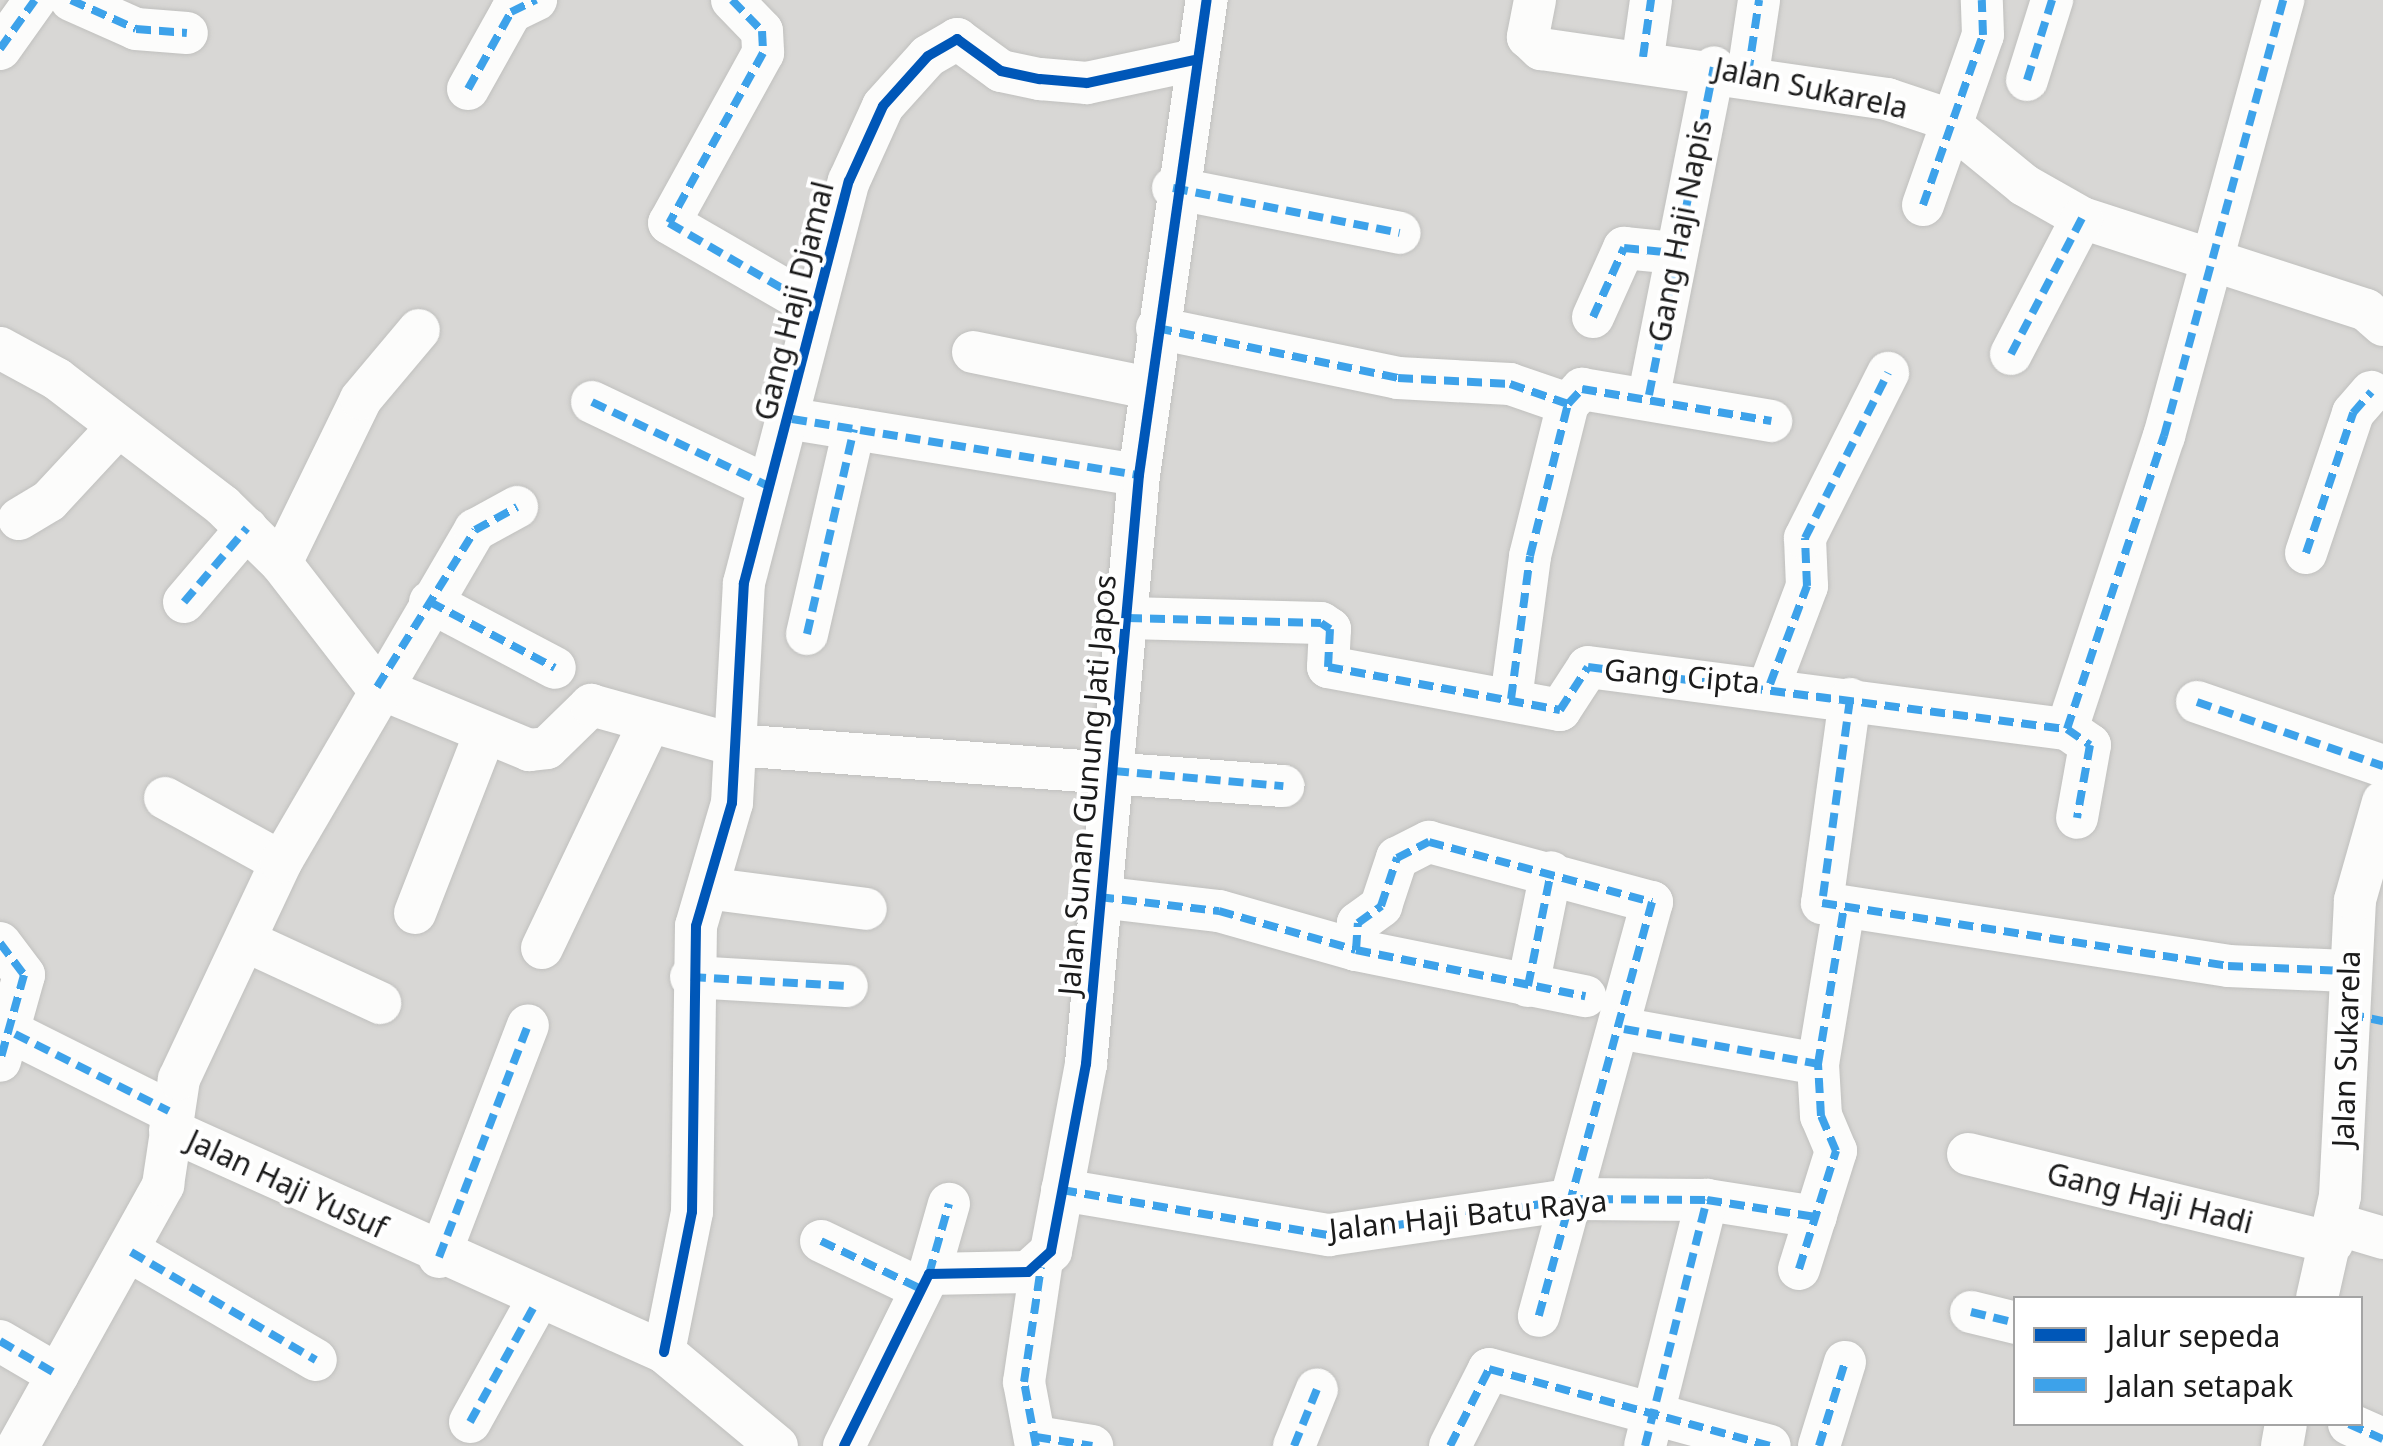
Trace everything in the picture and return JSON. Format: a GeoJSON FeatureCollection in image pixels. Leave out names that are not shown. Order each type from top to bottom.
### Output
{"type":"FeatureCollection","features":[{"type":"Feature","properties":{"kind":"street"},"geometry":{"type":"LineString","coordinates":[[0,49],[35,0]]}},
{"type":"Feature","properties":{"kind":"street"},"geometry":{"type":"LineString","coordinates":[[71,0],[136,29],[187,33]]}},
{"type":"Feature","properties":{"kind":"street"},"geometry":{"type":"LineString","coordinates":[[468,89],[512,12],[536,0]]}},
{"type":"Feature","properties":{"kind":"street"},"geometry":{"type":"LineString","coordinates":[[732,0],[762,31],[763,53],[670,223],[813,306]]}},
{"type":"Feature","properties":{"kind":"street","name":"Jalan Sunan Gunung Jati Japos"},"geometry":{"type":"LineString","coordinates":[[1036,1442],[1024,1382],[1041,1268],[1062,1190],[1086,1064],[1139,475],[1174,188],[1207,0]]}},
{"type":"Feature","properties":{"kind":"street","name":"Jalan Sukarela"},"geometry":{"type":"LineString","coordinates":[[1535,0],[1528,37],[1536,48],[1643,57],[1887,99],[1941,117],[1954,133],[2082,218],[2207,263],[2366,310],[2383,325]]}},
{"type":"Feature","properties":{"kind":"street"},"geometry":{"type":"LineString","coordinates":[[1643,57],[1651,0]]}},
{"type":"Feature","properties":{"kind":"street","name":"Gang Haji Napis"},"geometry":{"type":"LineString","coordinates":[[1649,394],[1674,253],[1731,71],[1759,0]]}},
{"type":"Feature","properties":{"kind":"street"},"geometry":{"type":"LineString","coordinates":[[1923,205],[1954,133],[1983,35],[1982,0]]}},
{"type":"Feature","properties":{"kind":"street"},"geometry":{"type":"LineString","coordinates":[[2027,80],[2052,0]]}},
{"type":"Feature","properties":{"kind":"street"},"geometry":{"type":"LineString","coordinates":[[2078,818],[2090,745],[2067,729],[2164,436],[2207,263],[2282,0]]}},
{"type":"Feature","properties":{"kind":"street","name":"Gang Haji Djamal"},"geometry":{"type":"LineString","coordinates":[[664,1352],[692,1212],[691,977],[696,926],[713,889],[736,744],[744,583],[768,486],[792,419],[813,306],[867,137],[883,106],[944,44],[966,37],[1000,71],[1087,83],[1194,60]]}},
{"type":"Feature","properties":{"kind":"street"},"geometry":{"type":"LineString","coordinates":[[1174,188],[1400,233]]}},
{"type":"Feature","properties":{"kind":"street"},"geometry":{"type":"LineString","coordinates":[[2011,354],[2082,218]]}},
{"type":"Feature","properties":{"kind":"street"},"geometry":{"type":"LineString","coordinates":[[1593,317],[1624,248],[1674,253]]}},
{"type":"Feature","properties":{"kind":"street"},"geometry":{"type":"LineString","coordinates":[[1157,328],[1398,378],[1510,384],[1568,404]]}},
{"type":"Feature","properties":{"kind":"street"},"geometry":{"type":"LineString","coordinates":[[281,563],[361,398],[419,330]]}},
{"type":"Feature","properties":{"kind":"street"},"geometry":{"type":"LineString","coordinates":[[0,348],[57,379],[116,430],[247,528],[281,563],[377,687],[484,736],[539,751],[591,705],[647,728],[736,744],[1283,786]]}},
{"type":"Feature","properties":{"kind":"street"},"geometry":{"type":"LineString","coordinates":[[2306,553],[2353,412],[2377,399],[2383,351]]}},
{"type":"Feature","properties":{"kind":"street"},"geometry":{"type":"LineString","coordinates":[[973,352],[1149,388]]}},
{"type":"Feature","properties":{"kind":"street"},"geometry":{"type":"LineString","coordinates":[[1770,684],[1807,586],[1805,538],[1888,373]]}},
{"type":"Feature","properties":{"kind":"street"},"geometry":{"type":"LineString","coordinates":[[1511,699],[1530,556],[1568,404],[1582,389],[1649,394],[1771,421]]}},
{"type":"Feature","properties":{"kind":"street"},"geometry":{"type":"LineString","coordinates":[[592,402],[768,486]]}},
{"type":"Feature","properties":{"kind":"street"},"geometry":{"type":"LineString","coordinates":[[792,419],[1139,475]]}},
{"type":"Feature","properties":{"kind":"street"},"geometry":{"type":"LineString","coordinates":[[807,634],[854,429]]}},
{"type":"Feature","properties":{"kind":"street"},"geometry":{"type":"LineString","coordinates":[[19,519],[50,502],[116,430]]}},
{"type":"Feature","properties":{"kind":"street","name":"Jalan Haji Yusuf"},"geometry":{"type":"LineString","coordinates":[[517,507],[481,523],[377,687],[281,862],[170,1120],[439,1257],[664,1352],[777,1446]]}},
{"type":"Feature","properties":{"kind":"street"},"geometry":{"type":"LineString","coordinates":[[184,602],[247,528]]}},
{"type":"Feature","properties":{"kind":"street"},"geometry":{"type":"LineString","coordinates":[[430,602],[555,668]]}},
{"type":"Feature","properties":{"kind":"street","name":"Gang Cipta"},"geometry":{"type":"LineString","coordinates":[[1127,618],[1321,623],[1330,629],[1328,666],[1560,710],[1588,667],[1770,684],[2067,729]]}},
{"type":"Feature","properties":{"kind":"street"},"geometry":{"type":"LineString","coordinates":[[1850,699],[1822,902],[2228,966],[2346,971]]}},
{"type":"Feature","properties":{"kind":"street"},"geometry":{"type":"LineString","coordinates":[[2197,702],[2383,766]]}},
{"type":"Feature","properties":{"kind":"street"},"geometry":{"type":"LineString","coordinates":[[542,948],[647,728]]}},
{"type":"Feature","properties":{"kind":"street"},"geometry":{"type":"LineString","coordinates":[[414,913],[484,736]]}},
{"type":"Feature","properties":{"kind":"street"},"geometry":{"type":"LineString","coordinates":[[164,798],[281,862]]}},
{"type":"Feature","properties":{"kind":"street","name":"Jalan Sukarela"},"geometry":{"type":"LineString","coordinates":[[2318,1296],[2334,1233],[2366,1018],[2346,971],[2383,802]]}},
{"type":"Feature","properties":{"kind":"street"},"geometry":{"type":"LineString","coordinates":[[1356,950],[1358,923],[1381,906],[1409,846],[1429,842],[1652,902],[1624,1029],[1539,1316]]}},
{"type":"Feature","properties":{"kind":"street"},"geometry":{"type":"LineString","coordinates":[[1528,986],[1551,872]]}},
{"type":"Feature","properties":{"kind":"street"},"geometry":{"type":"LineString","coordinates":[[713,889],[866,909]]}},
{"type":"Feature","properties":{"kind":"street"},"geometry":{"type":"LineString","coordinates":[[1100,897],[1219,911],[1356,950],[1585,996]]}},
{"type":"Feature","properties":{"kind":"street"},"geometry":{"type":"LineString","coordinates":[[1799,1269],[1836,1150],[1821,1116],[1818,1064],[1844,908]]}},
{"type":"Feature","properties":{"kind":"street"},"geometry":{"type":"LineString","coordinates":[[246,941],[380,1002]]}},
{"type":"Feature","properties":{"kind":"street"},"geometry":{"type":"LineString","coordinates":[[0,943],[24,975],[7,1048],[170,1120],[163,1185],[131,1252],[18,1446]]}},
{"type":"Feature","properties":{"kind":"street"},"geometry":{"type":"LineString","coordinates":[[691,977],[847,986]]}},
{"type":"Feature","properties":{"kind":"street"},"geometry":{"type":"LineString","coordinates":[[439,1257],[528,1025]]}},
{"type":"Feature","properties":{"kind":"street"},"geometry":{"type":"LineString","coordinates":[[1624,1029],[1818,1064]]}},
{"type":"Feature","properties":{"kind":"street","name":"Gang Haji Hadi"},"geometry":{"type":"LineString","coordinates":[[1968,1154],[2334,1233],[2383,1238]]}},
{"type":"Feature","properties":{"kind":"street","name":"Jalan Haji Batu Raya"},"geometry":{"type":"LineString","coordinates":[[1062,1190],[1329,1235],[1575,1198],[1707,1200],[1816,1217]]}},
{"type":"Feature","properties":{"kind":"street"},"geometry":{"type":"LineString","coordinates":[[1651,1433],[1707,1200]]}},
{"type":"Feature","properties":{"kind":"street"},"geometry":{"type":"LineString","coordinates":[[844,1446],[924,1281],[949,1204]]}},
{"type":"Feature","properties":{"kind":"street"},"geometry":{"type":"LineString","coordinates":[[821,1241],[924,1281],[1041,1268]]}},
{"type":"Feature","properties":{"kind":"street"},"geometry":{"type":"LineString","coordinates":[[131,1252],[316,1360]]}},
{"type":"Feature","properties":{"kind":"street"},"geometry":{"type":"LineString","coordinates":[[470,1422],[537,1301]]}},
{"type":"Feature","properties":{"kind":"street"},"geometry":{"type":"LineString","coordinates":[[1972,1312],[2013,1322]]}},
{"type":"Feature","properties":{"kind":"street"},"geometry":{"type":"LineString","coordinates":[[0,1341],[58,1376]]}},
{"type":"Feature","properties":{"kind":"street"},"geometry":{"type":"LineString","coordinates":[[1819,1446],[1846,1362]]}},
{"type":"Feature","properties":{"kind":"street"},"geometry":{"type":"LineString","coordinates":[[1450,1446],[1489,1369],[1651,1433],[1770,1446]]}},
{"type":"Feature","properties":{"kind":"street"},"geometry":{"type":"LineString","coordinates":[[1294,1446],[1316,1389]]}},
{"type":"Feature","properties":{"kind":"street"},"geometry":{"type":"LineString","coordinates":[[2353,1426],[2383,1439]]}},
{"type":"Feature","properties":{"kind":"street"},"geometry":{"type":"LineString","coordinates":[[1036,1442],[1092,1446]]}},
{"type":"Feature","properties":{"kind":"shaded area"},"geometry":{"type":"Polygon","coordinates":[[[0,0],[2383,0],[2383,1446],[0,1446],[0,0]]]}},
{"type":"Feature","properties":{"kind":"marked path"},"geometry":{"type":"LineString","coordinates":[[0,49],[35,0]]}},
{"type":"Feature","properties":{"kind":"marked path"},"geometry":{"type":"LineString","coordinates":[[71,0],[136,29],[187,33]]}},
{"type":"Feature","properties":{"kind":"marked path"},"geometry":{"type":"LineString","coordinates":[[468,89],[511,12],[536,0]]}},
{"type":"Feature","properties":{"kind":"marked path"},"geometry":{"type":"LineString","coordinates":[[732,0],[762,31],[763,53],[669,223],[813,306]]}},
{"type":"Feature","properties":{"kind":"marked path"},"geometry":{"type":"LineString","coordinates":[[1643,57],[1651,0]]}},
{"type":"Feature","properties":{"kind":"marked path"},"geometry":{"type":"LineString","coordinates":[[1748,74],[1759,0]]}},
{"type":"Feature","properties":{"kind":"marked path"},"geometry":{"type":"LineString","coordinates":[[1923,205],[1983,35],[1982,0]]}},
{"type":"Feature","properties":{"kind":"marked path"},"geometry":{"type":"LineString","coordinates":[[2027,80],[2052,0]]}},
{"type":"Feature","properties":{"kind":"marked path"},"geometry":{"type":"LineString","coordinates":[[2067,729],[2164,436],[2283,0]]}},
{"type":"Feature","properties":{"kind":"marked path"},"geometry":{"type":"LineString","coordinates":[[1649,395],[1714,67]]}},
{"type":"Feature","properties":{"kind":"marked path"},"geometry":{"type":"LineString","coordinates":[[1173,188],[1400,233]]}},
{"type":"Feature","properties":{"kind":"marked path"},"geometry":{"type":"LineString","coordinates":[[2011,354],[2082,218]]}},
{"type":"Feature","properties":{"kind":"marked path"},"geometry":{"type":"LineString","coordinates":[[1593,317],[1624,248],[1674,253]]}},
{"type":"Feature","properties":{"kind":"marked path"},"geometry":{"type":"LineString","coordinates":[[1157,328],[1398,378],[1510,384],[1568,404],[1582,389],[1771,421]]}},
{"type":"Feature","properties":{"kind":"marked path"},"geometry":{"type":"LineString","coordinates":[[1770,684],[1807,586],[1805,538],[1888,373]]}},
{"type":"Feature","properties":{"kind":"marked path"},"geometry":{"type":"LineString","coordinates":[[2306,553],[2353,413],[2371,392]]}},
{"type":"Feature","properties":{"kind":"marked path"},"geometry":{"type":"LineString","coordinates":[[592,402],[768,486]]}},
{"type":"Feature","properties":{"kind":"marked path"},"geometry":{"type":"LineString","coordinates":[[1511,699],[1530,556],[1568,404]]}},
{"type":"Feature","properties":{"kind":"marked path"},"geometry":{"type":"LineString","coordinates":[[792,419],[1139,475]]}},
{"type":"Feature","properties":{"kind":"marked path"},"geometry":{"type":"LineString","coordinates":[[807,634],[854,429]]}},
{"type":"Feature","properties":{"kind":"marked path"},"geometry":{"type":"LineString","coordinates":[[377,687],[475,530],[517,507]]}},
{"type":"Feature","properties":{"kind":"marked path"},"geometry":{"type":"LineString","coordinates":[[184,602],[247,528]]}},
{"type":"Feature","properties":{"kind":"marked path"},"geometry":{"type":"LineString","coordinates":[[430,602],[555,668]]}},
{"type":"Feature","properties":{"kind":"marked path"},"geometry":{"type":"LineString","coordinates":[[1127,618],[1321,623],[1330,629],[1328,667],[1560,710],[1588,667],[2067,729],[2090,745],[2077,818]]}},
{"type":"Feature","properties":{"kind":"marked path"},"geometry":{"type":"LineString","coordinates":[[1850,699],[1822,903],[2228,966],[2346,971]]}},
{"type":"Feature","properties":{"kind":"marked path"},"geometry":{"type":"LineString","coordinates":[[2197,702],[2383,766]]}},
{"type":"Feature","properties":{"kind":"marked path"},"geometry":{"type":"LineString","coordinates":[[1114,771],[1283,786]]}},
{"type":"Feature","properties":{"kind":"marked path"},"geometry":{"type":"LineString","coordinates":[[1356,950],[1358,923],[1381,906],[1397,858],[1429,842],[1652,902],[1539,1316]]}},
{"type":"Feature","properties":{"kind":"marked path"},"geometry":{"type":"LineString","coordinates":[[1528,986],[1551,872]]}},
{"type":"Feature","properties":{"kind":"marked path"},"geometry":{"type":"LineString","coordinates":[[1099,897],[1219,911],[1356,950],[1585,996]]}},
{"type":"Feature","properties":{"kind":"marked path"},"geometry":{"type":"LineString","coordinates":[[1799,1269],[1836,1151],[1821,1116],[1818,1064],[1844,907]]}},
{"type":"Feature","properties":{"kind":"marked path"},"geometry":{"type":"LineString","coordinates":[[0,943],[24,975],[0,1061]]}},
{"type":"Feature","properties":{"kind":"marked path"},"geometry":{"type":"LineString","coordinates":[[691,977],[847,986]]}},
{"type":"Feature","properties":{"kind":"marked path"},"geometry":{"type":"LineString","coordinates":[[2349,1014],[2383,1021]]}},
{"type":"Feature","properties":{"kind":"marked path"},"geometry":{"type":"LineString","coordinates":[[439,1257],[528,1025]]}},
{"type":"Feature","properties":{"kind":"marked path"},"geometry":{"type":"LineString","coordinates":[[1624,1029],[1818,1064]]}},
{"type":"Feature","properties":{"kind":"marked path"},"geometry":{"type":"LineString","coordinates":[[15,1034],[169,1111]]}},
{"type":"Feature","properties":{"kind":"marked path"},"geometry":{"type":"LineString","coordinates":[[1062,1190],[1329,1235],[1575,1199],[1707,1200],[1816,1217]]}},
{"type":"Feature","properties":{"kind":"marked path"},"geometry":{"type":"LineString","coordinates":[[1645,1446],[1707,1200]]}},
{"type":"Feature","properties":{"kind":"marked path"},"geometry":{"type":"LineString","coordinates":[[929,1274],[949,1204]]}},
{"type":"Feature","properties":{"kind":"marked path"},"geometry":{"type":"LineString","coordinates":[[821,1241],[919,1288]]}},
{"type":"Feature","properties":{"kind":"marked path"},"geometry":{"type":"LineString","coordinates":[[131,1252],[316,1360]]}},
{"type":"Feature","properties":{"kind":"marked path"},"geometry":{"type":"LineString","coordinates":[[1036,1446],[1024,1382],[1041,1267]]}},
{"type":"Feature","properties":{"kind":"marked path"},"geometry":{"type":"LineString","coordinates":[[470,1422],[537,1301]]}},
{"type":"Feature","properties":{"kind":"marked path"},"geometry":{"type":"LineString","coordinates":[[1971,1312],[2013,1322]]}},
{"type":"Feature","properties":{"kind":"marked path"},"geometry":{"type":"LineString","coordinates":[[0,1341],[58,1375]]}},
{"type":"Feature","properties":{"kind":"marked path"},"geometry":{"type":"LineString","coordinates":[[1819,1446],[1845,1362]]}},
{"type":"Feature","properties":{"kind":"marked path"},"geometry":{"type":"LineString","coordinates":[[1450,1446],[1489,1369],[1770,1446]]}},
{"type":"Feature","properties":{"kind":"marked path"},"geometry":{"type":"LineString","coordinates":[[1294,1446],[1317,1389]]}},
{"type":"Feature","properties":{"kind":"marked path"},"geometry":{"type":"LineString","coordinates":[[2354,1426],[2383,1439]]}},
{"type":"Feature","properties":{"kind":"marked path"},"geometry":{"type":"LineString","coordinates":[[1036,1437],[1092,1446]]}},
{"type":"Feature","properties":{"kind":"cycle path"},"geometry":{"type":"LineString","coordinates":[[844,1446],[929,1274],[1028,1272],[1051,1251],[1086,1064],[1139,475],[1207,0]]}},
{"type":"Feature","properties":{"kind":"cycle path"},"geometry":{"type":"LineString","coordinates":[[664,1352],[692,1212],[696,926],[732,803],[744,583],[849,181],[883,106],[928,56],[957,39],[1001,71],[1040,79],[1087,83],[1194,60]]}}]}
